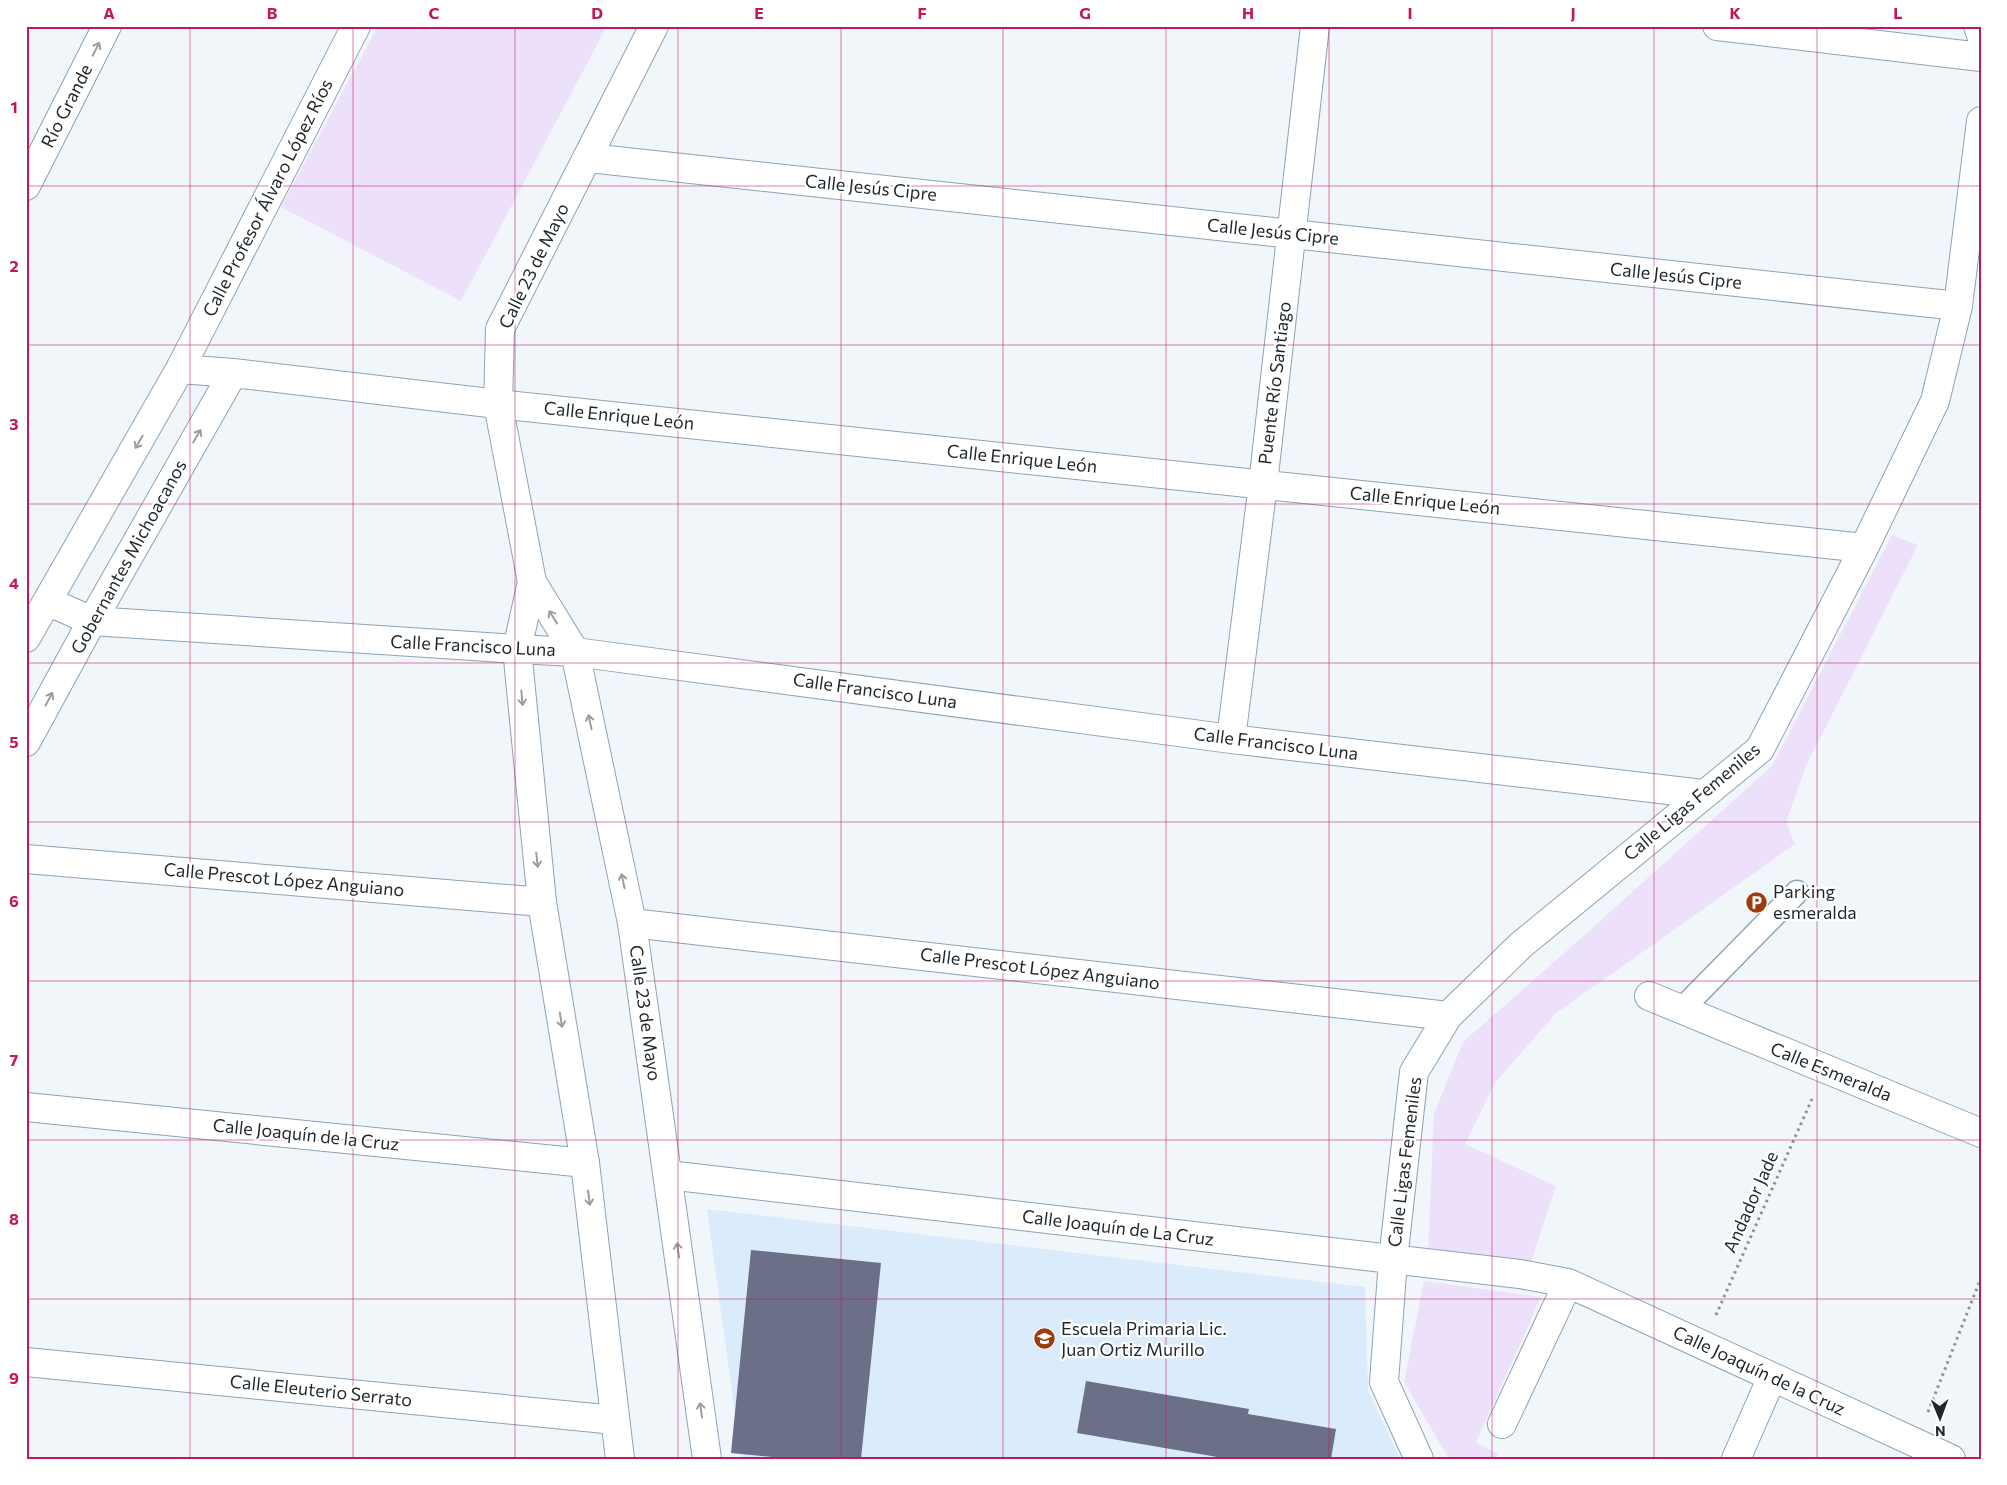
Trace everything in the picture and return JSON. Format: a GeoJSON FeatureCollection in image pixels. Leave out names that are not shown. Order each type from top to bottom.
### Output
{"type":"FeatureCollection","features":[{"type":"Feature","properties":{"kind":"street","name":"Río Grande"},"geometry":{"type":"LineString","coordinates":[[26,186],[108,26]]}},
{"type":"Feature","properties":{"kind":"street","name":"Calle Profesor Álvaro López Ríos"},"geometry":{"type":"LineString","coordinates":[[180,369],[356,26]]}},
{"type":"Feature","properties":{"kind":"street","name":"Calle 23 de Mayo"},"geometry":{"type":"LineString","coordinates":[[654,26],[589,158],[500,329],[498,404],[532,582],[575,652],[632,923],[708,1459]]}},
{"type":"Feature","properties":{"kind":"street","name":"Puente Río Santiago"},"geometry":{"type":"LineString","coordinates":[[1231,739],[1263,484],[1315,26]]}},
{"type":"Feature","properties":{"kind":"street"},"geometry":{"type":"LineString","coordinates":[[1717,26],[1981,57]]}},
{"type":"Feature","properties":{"kind":"street"},"geometry":{"type":"LineString","coordinates":[[1978,26],[1981,35]]}},
{"type":"Feature","properties":{"kind":"street","name":"Calle Ligas Femeniles"},"geometry":{"type":"LineString","coordinates":[[1419,1459],[1384,1382],[1393,1260],[1414,1072],[1448,1016],[1521,945],[1760,749],[1864,548],[1935,401],[1958,306],[1981,121]]}},
{"type":"Feature","properties":{"kind":"street","name":"Calle Jesús Cipre"},"geometry":{"type":"LineString","coordinates":[[589,158],[1958,306]]}},
{"type":"Feature","properties":{"kind":"street","name":"Calle Enrique León"},"geometry":{"type":"LineString","coordinates":[[180,369],[233,373],[498,404],[1864,548]]}},
{"type":"Feature","properties":{"kind":"street"},"geometry":{"type":"LineString","coordinates":[[26,638],[180,369]]}},
{"type":"Feature","properties":{"kind":"street","name":"Gobernantes Michoacanos"},"geometry":{"type":"LineString","coordinates":[[26,742],[92,621],[233,373]]}},
{"type":"Feature","properties":{"kind":"street","name":"Calle 23 de Mayo"},"geometry":{"type":"LineString","coordinates":[[532,582],[517,649],[542,902],[585,1163],[620,1459]]}},
{"type":"Feature","properties":{"kind":"street","name":"Calle Francisco Luna"},"geometry":{"type":"LineString","coordinates":[[47,601],[92,621],[575,652],[1231,739],[1703,794]]}},
{"type":"Feature","properties":{"kind":"street","name":"Calle Prescot López Anguiano"},"geometry":{"type":"LineString","coordinates":[[26,859],[542,902]]}},
{"type":"Feature","properties":{"kind":"street","name":"Calle Prescot López Anguiano"},"geometry":{"type":"LineString","coordinates":[[632,923],[1448,1016]]}},
{"type":"Feature","properties":{"kind":"street","name":"Calle Esmeralda"},"geometry":{"type":"LineString","coordinates":[[1649,996],[1981,1133]]}},
{"type":"Feature","properties":{"kind":"street","name":"Calle Joaquín de la Cruz"},"geometry":{"type":"LineString","coordinates":[[26,1107],[585,1163]]}},
{"type":"Feature","properties":{"kind":"street","name":"Calle Joaquín de La Cruz"},"geometry":{"type":"LineString","coordinates":[[668,1174],[1520,1274],[1568,1283]]}},
{"type":"Feature","properties":{"kind":"street"},"geometry":{"type":"LineString","coordinates":[[1502,1424],[1568,1283]]}},
{"type":"Feature","properties":{"kind":"street","name":"Calle Joaquín de la Cruz"},"geometry":{"type":"LineString","coordinates":[[1568,1283],[1951,1459]]}},
{"type":"Feature","properties":{"kind":"street","name":"Calle Eleuterio Serrato"},"geometry":{"type":"LineString","coordinates":[[26,1362],[615,1420]]}},
{"type":"Feature","properties":{"kind":"street"},"geometry":{"type":"LineString","coordinates":[[1736,1459],[1772,1377]]}},
{"type":"Feature","properties":{"kind":"lane"},"geometry":{"type":"LineString","coordinates":[[1681,1010],[1797,892]]}},
{"type":"Feature","properties":{"kind":"path","name":"Andador Jade"},"geometry":{"type":"LineString","coordinates":[[1703,1346],[1825,1069]]}},
{"type":"Feature","properties":{"kind":"path"},"geometry":{"type":"LineString","coordinates":[[1916,1443],[1981,1278]]}},
{"type":"Feature","properties":{"kind":"shaded area"},"geometry":{"type":"Polygon","coordinates":[[[378,26],[607,26],[461,301],[281,207],[378,26]]]}},
{"type":"Feature","properties":{"kind":"shaded area"},"geometry":{"type":"Polygon","coordinates":[[[1892,535],[1918,545],[1806,766],[1786,822],[1795,844],[1555,1014],[1495,1083],[1465,1144],[1556,1186],[1529,1268],[1428,1252],[1434,1114],[1463,1042],[1772,766],[1892,535]]]}},
{"type":"Feature","properties":{"kind":"shaded area","name":"Escuela Primaria Lic. Juan Ortiz Murillo"},"geometry":{"type":"Polygon","coordinates":[[[707,1209],[1365,1287],[1368,1390],[1400,1459],[741,1459],[707,1209]]]}},
{"type":"Feature","properties":{"kind":"shaded area"},"geometry":{"type":"Polygon","coordinates":[[[1424,1281],[1541,1297],[1476,1442],[1498,1454],[1495,1459],[1449,1459],[1404,1382],[1424,1281]]]}},
{"type":"Feature","properties":{"kind":"building"},"geometry":{"type":"Polygon","coordinates":[[[751,1250],[881,1263],[861,1459],[793,1459],[731,1453],[751,1250]]]}},
{"type":"Feature","properties":{"kind":"building"},"geometry":{"type":"Polygon","coordinates":[[[1086,1381],[1249,1409],[1248,1414],[1336,1429],[1331,1459],[1229,1459],[1077,1433],[1086,1381]]]}},
{"type":"Feature","properties":{"kind":"place","name":"Parking esmeralda"},"geometry":{"type":"Point","coordinates":[1757,902]}},
{"type":"Feature","properties":{"kind":"place","name":"Escuela Primaria Lic. Juan Ortiz Murillo"},"geometry":{"type":"Point","coordinates":[1045,1339]}}]}
